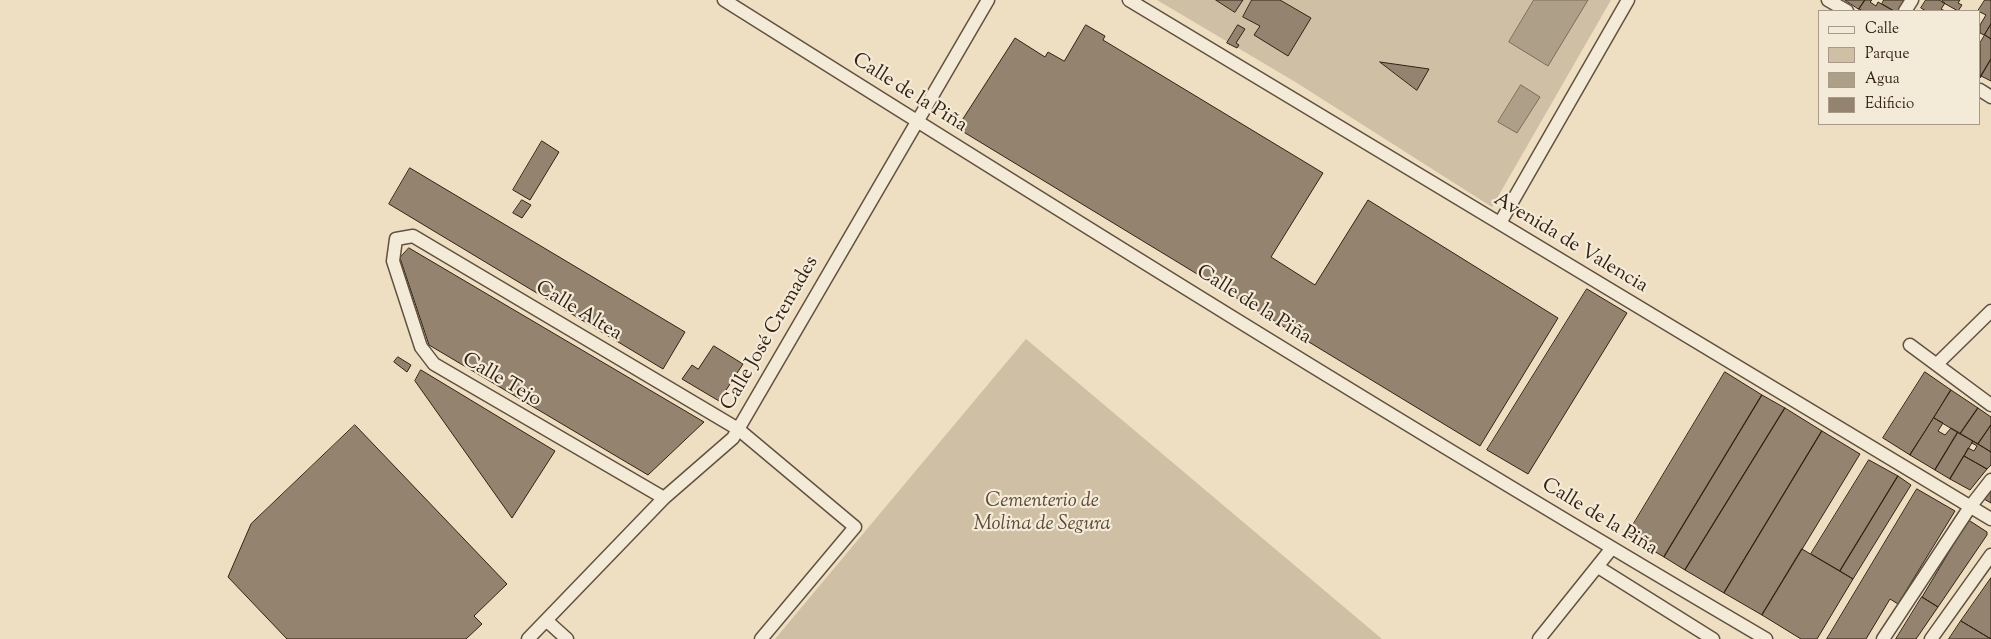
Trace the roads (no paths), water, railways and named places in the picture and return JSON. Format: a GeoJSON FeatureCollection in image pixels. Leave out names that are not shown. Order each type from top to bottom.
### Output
{"type":"FeatureCollection","features":[{"type":"Feature","properties":{"kind":"street","name":"Calle de la Piña"},"geometry":{"type":"LineString","coordinates":[[724,0],[916,121],[1612,548],[1766,639]]}},
{"type":"Feature","properties":{"kind":"street","name":"Calle José Cremades"},"geometry":{"type":"LineString","coordinates":[[528,639],[664,498],[733,438],[988,0]]}},
{"type":"Feature","properties":{"kind":"street","name":"Avenida de Valencia"},"geometry":{"type":"LineString","coordinates":[[1129,0],[1991,519]]}},
{"type":"Feature","properties":{"kind":"street"},"geometry":{"type":"LineString","coordinates":[[1500,223],[1628,0]]}},
{"type":"Feature","properties":{"kind":"street"},"geometry":{"type":"LineString","coordinates":[[1828,0],[1845,10]]}},
{"type":"Feature","properties":{"kind":"street","name":"Calle Altea"},"geometry":{"type":"LineString","coordinates":[[396,239],[413,236],[738,429],[855,527],[761,639]]}},
{"type":"Feature","properties":{"kind":"street","name":"Calle Tejo"},"geometry":{"type":"LineString","coordinates":[[396,239],[393,261],[420,347],[434,364],[664,498]]}},
{"type":"Feature","properties":{"kind":"street"},"geometry":{"type":"LineString","coordinates":[[1937,364],[1991,311]]}},
{"type":"Feature","properties":{"kind":"street"},"geometry":{"type":"LineString","coordinates":[[1910,345],[1991,405]]}},
{"type":"Feature","properties":{"kind":"street"},"geometry":{"type":"LineString","coordinates":[[1883,639],[1970,507],[1991,480]]}},
{"type":"Feature","properties":{"kind":"street"},"geometry":{"type":"LineString","coordinates":[[1538,639],[1612,548]]}},
{"type":"Feature","properties":{"kind":"street"},"geometry":{"type":"LineString","coordinates":[[1931,639],[1991,555]]}},
{"type":"Feature","properties":{"kind":"street"},"geometry":{"type":"LineString","coordinates":[[1598,567],[1712,639]]}},
{"type":"Feature","properties":{"kind":"street"},"geometry":{"type":"LineString","coordinates":[[547,621],[567,639]]}},
{"type":"Feature","properties":{"kind":"water"},"geometry":{"type":"Polygon","coordinates":[[[1534,0],[1588,0],[1548,66],[1509,42],[1534,0]]]}},
{"type":"Feature","properties":{"kind":"water"},"geometry":{"type":"Polygon","coordinates":[[[1521,85],[1540,97],[1517,133],[1498,122],[1521,85]]]}},
{"type":"Feature","properties":{"kind":"park label","name":"Cementerio de Molina de Segura"},"geometry":{"type":"Point","coordinates":[1042,514]}}]}
